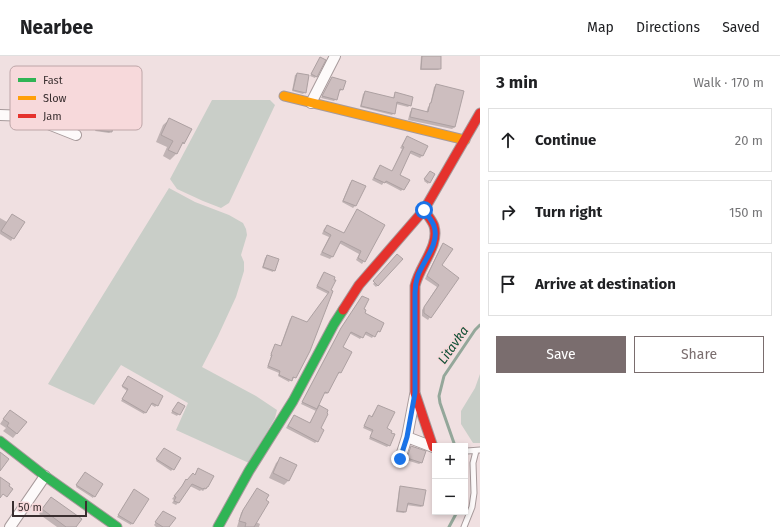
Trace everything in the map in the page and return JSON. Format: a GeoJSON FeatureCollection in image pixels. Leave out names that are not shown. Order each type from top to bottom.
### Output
{"type":"FeatureCollection","features":[{"type":"Feature","properties":{"kind":"street"},"geometry":{"type":"LineString","coordinates":[[311,103],[335,56]]}},
{"type":"Feature","properties":{"kind":"street"},"geometry":{"type":"LineString","coordinates":[[284,96],[465,140]]}},
{"type":"Feature","properties":{"kind":"street"},"geometry":{"type":"LineString","coordinates":[[218,527],[249,471],[293,401],[338,317],[359,286],[424,210],[480,113]]}},
{"type":"Feature","properties":{"kind":"street"},"geometry":{"type":"LineString","coordinates":[[0,115],[10,115]]}},
{"type":"Feature","properties":{"kind":"street"},"geometry":{"type":"LineString","coordinates":[[63,130],[76,135]]}},
{"type":"Feature","properties":{"kind":"street"},"geometry":{"type":"LineString","coordinates":[[400,459],[407,437],[415,393],[415,288],[419,274],[434,244],[435,235],[434,225],[424,210]]}},
{"type":"Feature","properties":{"kind":"street"},"geometry":{"type":"LineString","coordinates":[[415,393],[432,443]]}},
{"type":"Feature","properties":{"kind":"street"},"geometry":{"type":"LineString","coordinates":[[407,437],[432,447]]}},
{"type":"Feature","properties":{"kind":"street"},"geometry":{"type":"LineString","coordinates":[[0,441],[45,476],[117,527]]}},
{"type":"Feature","properties":{"kind":"street"},"geometry":{"type":"LineString","coordinates":[[10,527],[45,476]]}},
{"type":"Feature","properties":{"kind":"lane"},"geometry":{"type":"LineString","coordinates":[[464,527],[472,507],[474,493],[473,463],[478,451]]}},
{"type":"Feature","properties":{"kind":"shaded area"},"geometry":{"type":"Polygon","coordinates":[[[212,100],[270,100],[275,105],[229,203],[221,208],[177,189],[170,179],[212,100]]]}},
{"type":"Feature","properties":{"kind":"shaded area"},"geometry":{"type":"Polygon","coordinates":[[[169,188],[195,202],[229,215],[243,223],[246,229],[247,235],[241,255],[244,262],[244,271],[236,297],[202,367],[256,396],[277,410],[275,418],[249,463],[176,430],[188,403],[121,365],[94,405],[48,384],[169,188]]]}},
{"type":"Feature","properties":{"kind":"shaded area"},"geometry":{"type":"Polygon","coordinates":[[[480,374],[480,443],[473,443],[461,424],[461,411],[475,388],[480,374]]]}},
{"type":"Feature","properties":{"kind":"building"},"geometry":{"type":"Polygon","coordinates":[[[422,56],[441,56],[441,69],[421,69],[422,56]]]}},
{"type":"Feature","properties":{"kind":"building"},"geometry":{"type":"Polygon","coordinates":[[[320,57],[326,60],[317,77],[311,74],[320,57]]]}},
{"type":"Feature","properties":{"kind":"building"},"geometry":{"type":"Polygon","coordinates":[[[297,73],[309,75],[306,93],[293,90],[297,73]]]}},
{"type":"Feature","properties":{"kind":"building"},"geometry":{"type":"Polygon","coordinates":[[[332,77],[346,81],[343,90],[340,89],[337,100],[322,96],[332,77]]]}},
{"type":"Feature","properties":{"kind":"building"},"geometry":{"type":"Polygon","coordinates":[[[436,84],[464,91],[455,127],[410,117],[412,108],[428,112],[436,84]]]}},
{"type":"Feature","properties":{"kind":"building"},"geometry":{"type":"Polygon","coordinates":[[[365,91],[394,98],[395,92],[413,97],[411,106],[397,102],[395,114],[361,106],[365,91]]]}},
{"type":"Feature","properties":{"kind":"building"},"geometry":{"type":"Polygon","coordinates":[[[169,118],[192,129],[177,154],[168,150],[173,141],[161,135],[169,118]]]}},
{"type":"Feature","properties":{"kind":"building"},"geometry":{"type":"Polygon","coordinates":[[[96,130],[112,130],[112,132],[96,130]]]}},
{"type":"Feature","properties":{"kind":"building"},"geometry":{"type":"Polygon","coordinates":[[[407,136],[428,146],[423,156],[411,151],[400,175],[410,180],[404,190],[386,181],[385,183],[374,178],[380,165],[392,171],[404,147],[402,146],[407,136]]]}},
{"type":"Feature","properties":{"kind":"building"},"geometry":{"type":"Polygon","coordinates":[[[430,171],[435,174],[430,183],[424,179],[430,171]]]}},
{"type":"Feature","properties":{"kind":"building"},"geometry":{"type":"Polygon","coordinates":[[[352,180],[366,186],[356,206],[343,201],[352,180]]]}},
{"type":"Feature","properties":{"kind":"building"},"geometry":{"type":"Polygon","coordinates":[[[357,209],[385,225],[365,262],[358,258],[361,251],[341,241],[333,257],[322,252],[331,235],[324,231],[327,225],[344,233],[357,209]]]}},
{"type":"Feature","properties":{"kind":"building"},"geometry":{"type":"Polygon","coordinates":[[[12,214],[25,222],[14,239],[1,231],[12,214]]]}},
{"type":"Feature","properties":{"kind":"building"},"geometry":{"type":"Polygon","coordinates":[[[443,243],[453,249],[442,265],[459,278],[431,318],[424,313],[424,307],[439,285],[427,276],[443,243]]]}},
{"type":"Feature","properties":{"kind":"building"},"geometry":{"type":"Polygon","coordinates":[[[397,254],[403,259],[378,286],[373,281],[397,254]]]}},
{"type":"Feature","properties":{"kind":"building"},"geometry":{"type":"Polygon","coordinates":[[[267,255],[279,259],[275,271],[263,267],[267,255]]]}},
{"type":"Feature","properties":{"kind":"building"},"geometry":{"type":"Polygon","coordinates":[[[324,272],[335,277],[334,280],[336,280],[331,290],[333,291],[310,351],[296,378],[293,377],[292,381],[279,375],[280,371],[268,366],[272,355],[271,354],[275,344],[281,346],[292,316],[307,322],[329,292],[317,286],[324,272]]]}},
{"type":"Feature","properties":{"kind":"building"},"geometry":{"type":"Polygon","coordinates":[[[362,296],[369,299],[364,309],[366,310],[365,313],[384,323],[380,332],[378,331],[375,337],[366,332],[363,338],[351,332],[343,347],[352,352],[328,393],[325,392],[317,409],[302,402],[341,328],[362,296]]]}},
{"type":"Feature","properties":{"kind":"building"},"geometry":{"type":"Polygon","coordinates":[[[128,376],[163,396],[158,406],[152,403],[146,413],[122,399],[128,389],[122,386],[128,376]]]}},
{"type":"Feature","properties":{"kind":"building"},"geometry":{"type":"Polygon","coordinates":[[[178,402],[185,406],[180,415],[172,411],[178,402]]]}},
{"type":"Feature","properties":{"kind":"building"},"geometry":{"type":"Polygon","coordinates":[[[319,405],[328,410],[328,414],[321,428],[324,430],[318,442],[288,426],[294,415],[310,423],[319,405]]]}},
{"type":"Feature","properties":{"kind":"building"},"geometry":{"type":"Polygon","coordinates":[[[378,405],[395,412],[387,428],[392,431],[391,433],[395,434],[390,446],[370,437],[373,430],[364,426],[369,415],[372,417],[378,405]]]}},
{"type":"Feature","properties":{"kind":"building"},"geometry":{"type":"Polygon","coordinates":[[[10,410],[27,422],[17,434],[7,426],[9,423],[3,419],[10,410]]]}},
{"type":"Feature","properties":{"kind":"building"},"geometry":{"type":"Polygon","coordinates":[[[411,446],[426,451],[422,463],[407,458],[411,446]]]}},
{"type":"Feature","properties":{"kind":"building"},"geometry":{"type":"Polygon","coordinates":[[[164,448],[181,458],[174,470],[156,459],[164,448]]]}},
{"type":"Feature","properties":{"kind":"building"},"geometry":{"type":"Polygon","coordinates":[[[0,452],[9,459],[0,471],[0,452]]]}},
{"type":"Feature","properties":{"kind":"building"},"geometry":{"type":"Polygon","coordinates":[[[280,457],[297,465],[289,481],[273,473],[280,457]]]}},
{"type":"Feature","properties":{"kind":"building"},"geometry":{"type":"Polygon","coordinates":[[[198,468],[214,476],[208,487],[203,489],[192,484],[179,503],[174,501],[176,497],[174,496],[186,479],[187,480],[193,473],[195,475],[198,468]]]}},
{"type":"Feature","properties":{"kind":"building"},"geometry":{"type":"Polygon","coordinates":[[[85,472],[103,484],[95,497],[76,485],[85,472]]]}},
{"type":"Feature","properties":{"kind":"building"},"geometry":{"type":"Polygon","coordinates":[[[0,477],[10,484],[9,486],[13,489],[7,497],[3,494],[0,498],[0,477]]]}},
{"type":"Feature","properties":{"kind":"building"},"geometry":{"type":"Polygon","coordinates":[[[400,486],[426,490],[423,506],[408,503],[406,512],[397,511],[400,486]]]}},
{"type":"Feature","properties":{"kind":"building"},"geometry":{"type":"Polygon","coordinates":[[[257,488],[269,495],[266,500],[269,502],[254,527],[245,527],[246,523],[239,521],[243,510],[257,488]]]}},
{"type":"Feature","properties":{"kind":"building"},"geometry":{"type":"Polygon","coordinates":[[[134,489],[149,499],[133,524],[118,515],[134,489]]]}},
{"type":"Feature","properties":{"kind":"building"},"geometry":{"type":"Polygon","coordinates":[[[51,497],[82,519],[76,527],[66,527],[42,509],[51,497]]]}},
{"type":"Feature","properties":{"kind":"building"},"geometry":{"type":"Polygon","coordinates":[[[163,511],[176,518],[169,527],[163,527],[155,522],[163,511]]]}},
{"type":"Feature","properties":{"kind":"waterway","name":"Litavka"},"geometry":{"type":"LineString","coordinates":[[454,443],[439,396],[444,376],[475,330],[480,325]]}},
{"type":"Feature","properties":{"kind":"waterway","name":"Litavka"},"geometry":{"type":"LineString","coordinates":[[449,527],[455,515]]}},
{"type":"Feature","properties":{"kind":"traffic: fast"},"geometry":{"type":"LineString","coordinates":[[218,527],[249,471],[293,401],[343,310]]}},
{"type":"Feature","properties":{"kind":"traffic: fast"},"geometry":{"type":"LineString","coordinates":[[0,441],[45,476],[117,527]]}},
{"type":"Feature","properties":{"kind":"traffic: slow"},"geometry":{"type":"LineString","coordinates":[[284,96],[465,140]]}},
{"type":"Feature","properties":{"kind":"traffic: jam"},"geometry":{"type":"LineString","coordinates":[[343,310],[359,285],[424,210],[480,113]]}},
{"type":"Feature","properties":{"kind":"traffic: jam"},"geometry":{"type":"LineString","coordinates":[[424,210],[434,226],[435,234],[432,248],[420,271],[415,286],[415,393],[432,444]]}},
{"type":"Feature","properties":{"kind":"route"},"geometry":{"type":"LineString","coordinates":[[400,459],[407,437],[415,393],[416,284],[419,274],[434,244],[435,235],[434,225],[424,210]]}}]}
